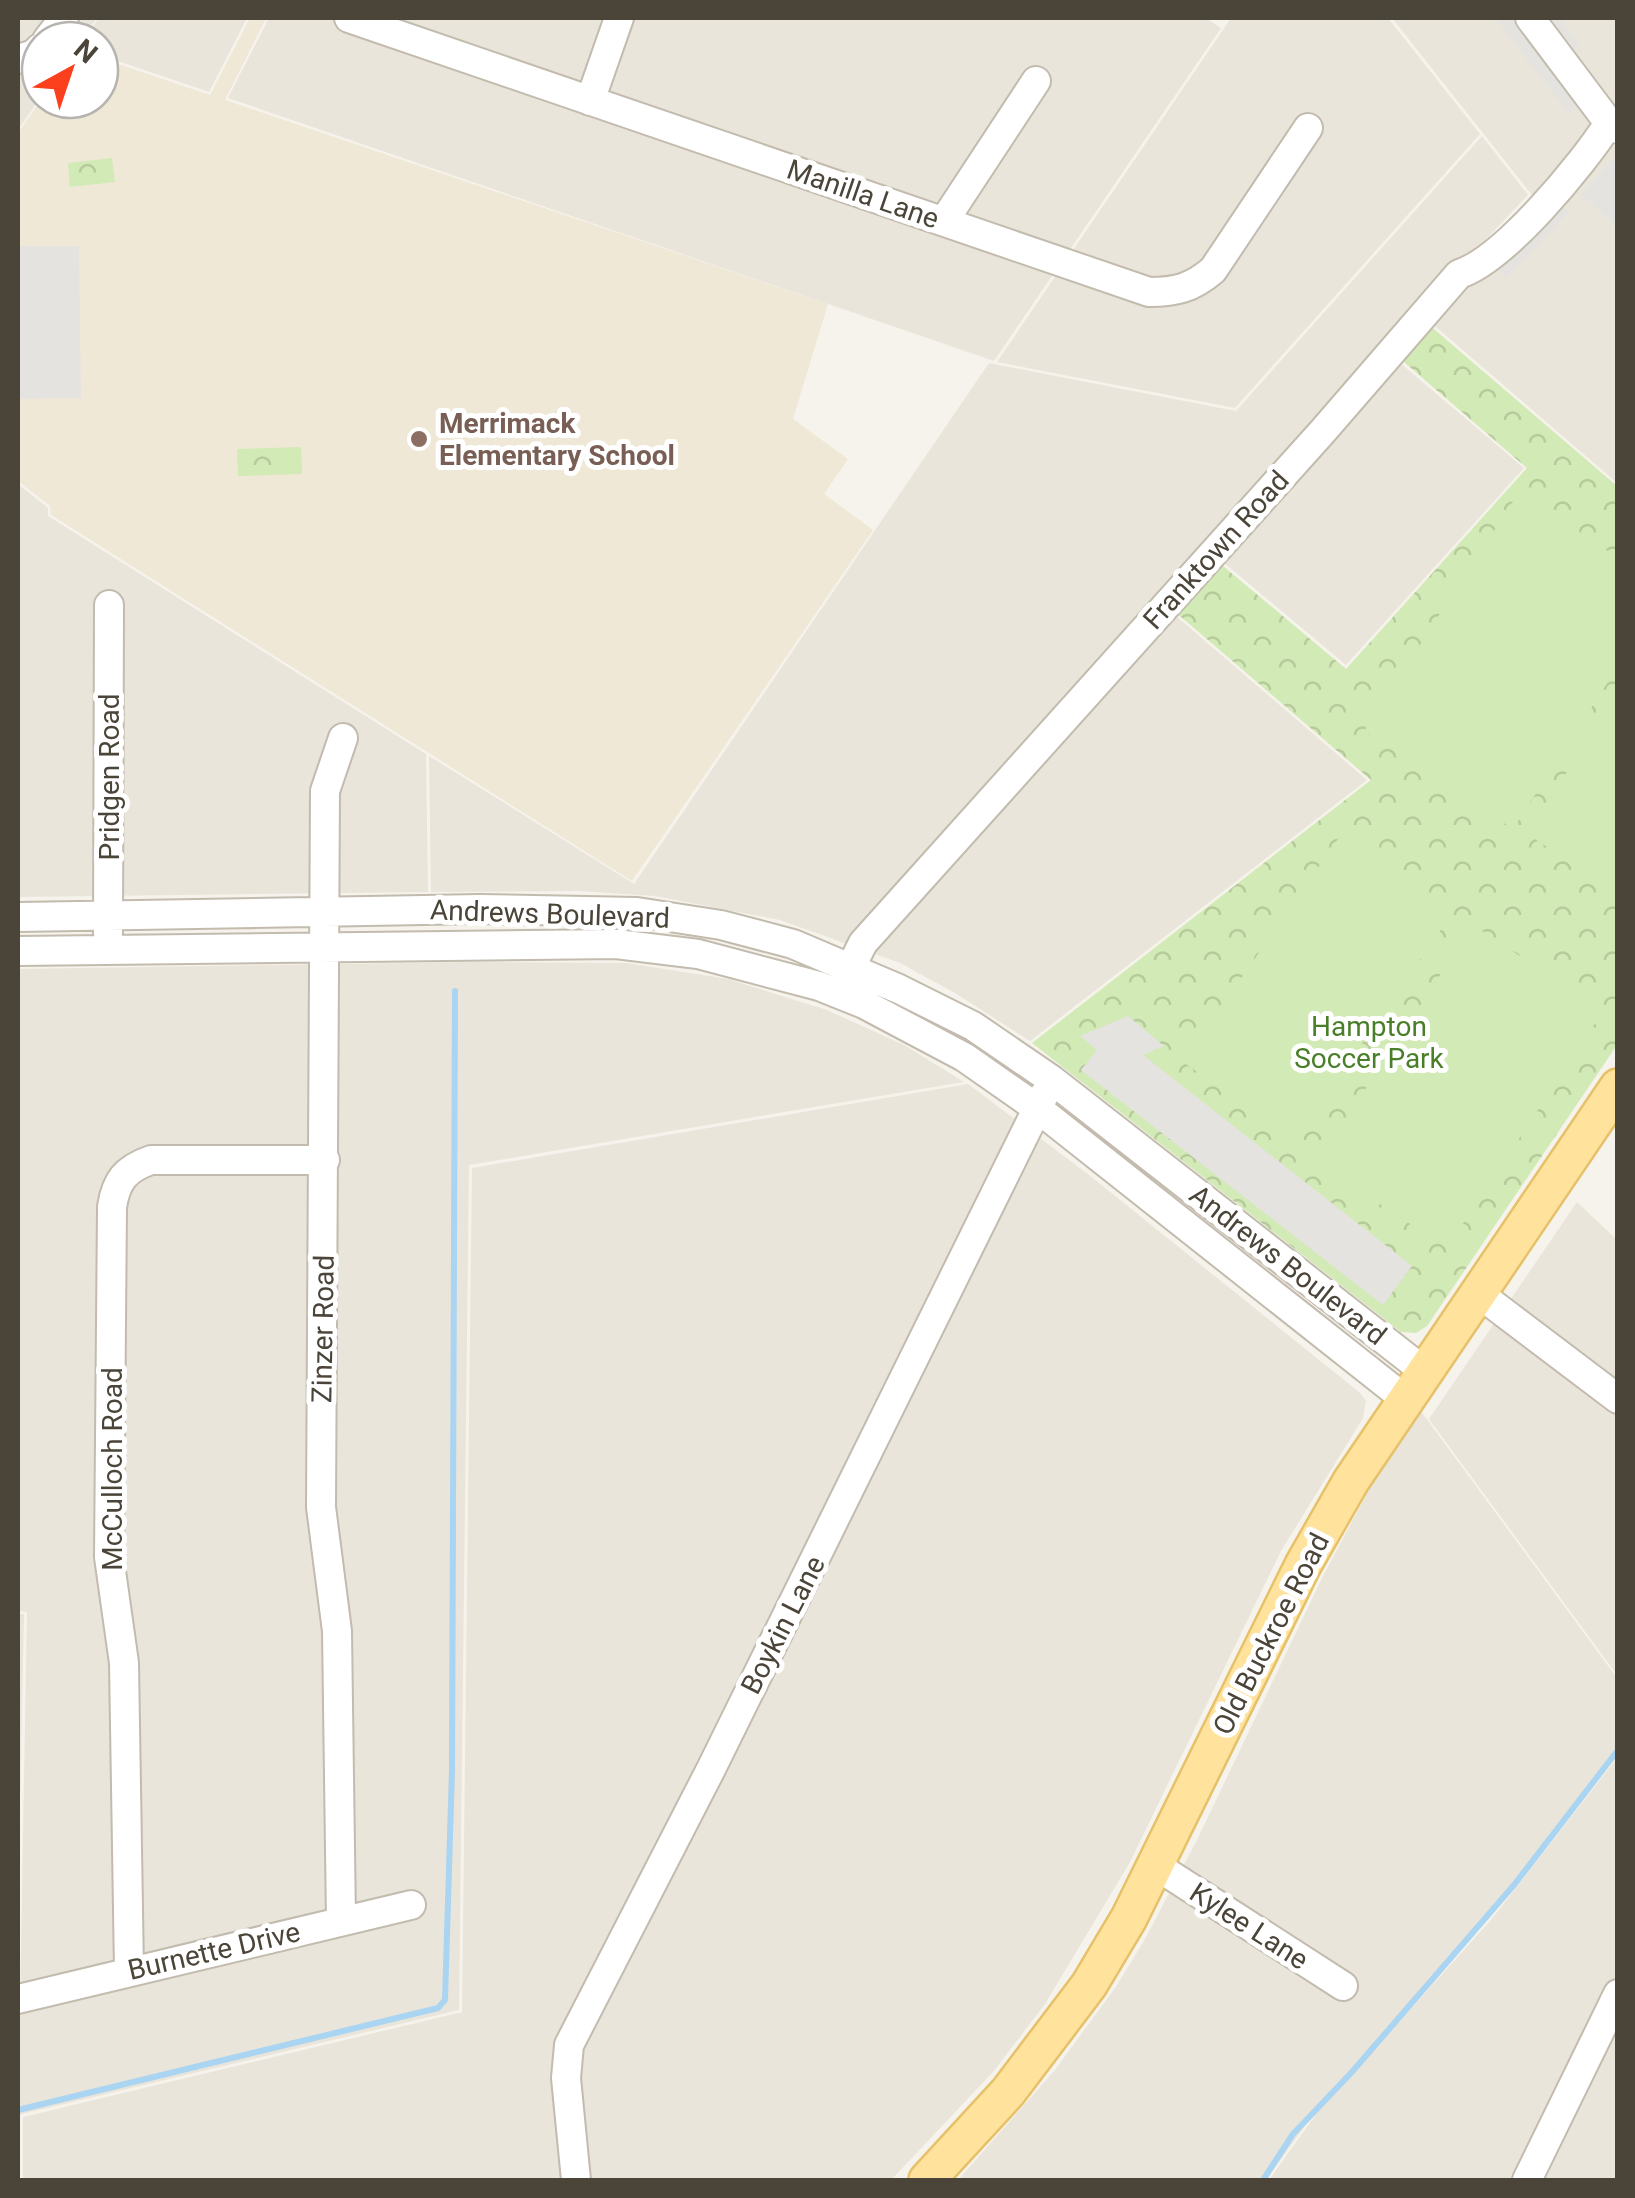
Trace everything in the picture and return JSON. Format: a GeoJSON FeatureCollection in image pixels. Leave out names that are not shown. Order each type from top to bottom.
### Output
{"type":"FeatureCollection","features":[{"type":"Feature","properties":{"kind":"main road","name":"Old Buckroe Road"},"geometry":{"type":"LineString","coordinates":[[928,2180],[1008,2092],[1089,1985],[1156,1866],[1303,1565],[1351,1481],[1618,1086]]}},
{"type":"Feature","properties":{"kind":"street","name":"Manilla Lane"},"geometry":{"type":"LineString","coordinates":[[348,18],[1149,292],[1177,292],[1196,284],[1222,258],[1308,128]]}},
{"type":"Feature","properties":{"kind":"street"},"geometry":{"type":"LineString","coordinates":[[590,101],[619,18]]}},
{"type":"Feature","properties":{"kind":"street"},"geometry":{"type":"LineString","coordinates":[[1530,18],[1613,126]]}},
{"type":"Feature","properties":{"kind":"street"},"geometry":{"type":"LineString","coordinates":[[944,221],[1036,81]]}},
{"type":"Feature","properties":{"kind":"street","name":"Franktown Road"},"geometry":{"type":"LineString","coordinates":[[840,994],[849,966],[864,942],[1323,431],[1458,274],[1475,269],[1527,221],[1613,126]]}},
{"type":"Feature","properties":{"kind":"street","name":"Pridgen Road"},"geometry":{"type":"LineString","coordinates":[[108,949],[109,606]]}},
{"type":"Feature","properties":{"kind":"street","name":"Zinzer Road"},"geometry":{"type":"LineString","coordinates":[[341,1921],[337,1632],[322,1507],[325,791],[344,738]]}},
{"type":"Feature","properties":{"kind":"street","name":"Andrews Boulevard"},"geometry":{"type":"LineString","coordinates":[[18,916],[480,909],[637,912],[721,925],[792,944],[849,966],[974,1026],[1052,1080],[1414,1385]]}},
{"type":"Feature","properties":{"kind":"street","name":"Andrews Boulevard"},"geometry":{"type":"LineString","coordinates":[[18,950],[570,943],[654,947],[735,961],[840,994],[964,1057],[1414,1385]]}},
{"type":"Feature","properties":{"kind":"street","name":"Boykin Lane"},"geometry":{"type":"LineString","coordinates":[[576,2180],[566,2078],[569,2045],[764,1663],[1052,1080]]}},
{"type":"Feature","properties":{"kind":"street","name":"McCulloch Road"},"geometry":{"type":"LineString","coordinates":[[129,1972],[124,1663],[109,1557],[112,1208],[116,1185],[132,1167],[151,1160],[324,1160]]}},
{"type":"Feature","properties":{"kind":"street"},"geometry":{"type":"LineString","coordinates":[[1478,1293],[1618,1399]]}},
{"type":"Feature","properties":{"kind":"street","name":"Kylee Lane"},"geometry":{"type":"LineString","coordinates":[[1156,1866],[1344,1986]]}},
{"type":"Feature","properties":{"kind":"street","name":"Burnette Drive"},"geometry":{"type":"LineString","coordinates":[[18,1999],[412,1905]]}},
{"type":"Feature","properties":{"kind":"street"},"geometry":{"type":"LineString","coordinates":[[1527,2180],[1618,1994]]}},
{"type":"Feature","properties":{"kind":"shaded area"},"geometry":{"type":"Polygon","coordinates":[[[18,18],[97,18],[20,20],[20,120],[25,120],[18,130],[18,18]]]}},
{"type":"Feature","properties":{"kind":"shaded area"},"geometry":{"type":"Polygon","coordinates":[[[247,18],[209,92],[120,62],[120,20],[98,20],[247,18]]]}},
{"type":"Feature","properties":{"kind":"shaded area","name":"Merrimack Elementary School"},"geometry":{"type":"Polygon","coordinates":[[[250,18],[266,18],[225,100],[828,304],[793,419],[848,459],[824,494],[873,530],[632,881],[51,515],[50,506],[18,481],[18,133],[27,120],[120,120],[120,65],[210,95],[250,18]]]}},
{"type":"Feature","properties":{"kind":"shaded area"},"geometry":{"type":"Polygon","coordinates":[[[269,18],[1206,18],[1221,28],[994,361],[228,98],[269,18]]]}},
{"type":"Feature","properties":{"kind":"shaded area"},"geometry":{"type":"Polygon","coordinates":[[[1231,18],[1388,18],[1480,134],[1235,408],[997,362],[1231,18]]]}},
{"type":"Feature","properties":{"kind":"shaded area"},"geometry":{"type":"Polygon","coordinates":[[[1392,18],[1617,18],[1617,483],[1429,321],[1461,270],[1532,195],[1392,18]]]}},
{"type":"Feature","properties":{"kind":"shaded area"},"geometry":{"type":"Polygon","coordinates":[[[1495,18],[1559,18],[1580,45],[1562,60],[1591,99],[1569,114],[1495,18]]]}},
{"type":"Feature","properties":{"kind":"shaded area"},"geometry":{"type":"Polygon","coordinates":[[[1482,136],[1528,195],[1457,270],[1393,357],[1524,468],[1346,665],[1217,557],[1169,610],[1367,780],[1030,1041],[900,963],[780,920],[655,896],[578,891],[431,892],[429,756],[634,884],[989,363],[1236,411],[1482,136]]]}},
{"type":"Feature","properties":{"kind":"shaded area"},"geometry":{"type":"Polygon","coordinates":[[[1613,159],[1617,163],[1617,227],[1581,194],[1613,159]]]}},
{"type":"Feature","properties":{"kind":"shaded area"},"geometry":{"type":"Polygon","coordinates":[[[1552,194],[1569,212],[1506,278],[1486,259],[1552,194]]]}},
{"type":"Feature","properties":{"kind":"shaded area"},"geometry":{"type":"Polygon","coordinates":[[[18,246],[79,246],[81,398],[18,399],[18,246]]]}},
{"type":"Feature","properties":{"kind":"shaded area"},"geometry":{"type":"Polygon","coordinates":[[[18,484],[48,508],[48,516],[426,754],[428,892],[18,897],[18,484]]]}},
{"type":"Feature","properties":{"kind":"shaded area"},"geometry":{"type":"Polygon","coordinates":[[[627,963],[728,979],[827,1010],[906,1046],[964,1082],[469,1165],[459,2010],[18,2115],[27,1612],[18,1611],[18,969],[627,963]]]}},
{"type":"Feature","properties":{"kind":"shaded area"},"geometry":{"type":"Polygon","coordinates":[[[1128,1016],[1164,1046],[1143,1055],[1412,1266],[1383,1305],[1081,1070],[1097,1050],[1080,1036],[1128,1016]]]}},
{"type":"Feature","properties":{"kind":"shaded area"},"geometry":{"type":"Polygon","coordinates":[[[968,1084],[1089,1175],[1366,1401],[1363,1418],[1281,1551],[1130,1862],[1045,2004],[993,2072],[891,2180],[23,2180],[23,2117],[462,2012],[472,1168],[968,1084]]]}},
{"type":"Feature","properties":{"kind":"shaded area"},"geometry":{"type":"Polygon","coordinates":[[[1577,1202],[1617,1240],[1617,1675],[1429,1419],[1577,1202]]]}},
{"type":"Feature","properties":{"kind":"shaded area"},"geometry":{"type":"Polygon","coordinates":[[[1420,1410],[1617,1678],[1617,1753],[1489,1918],[1315,2112],[1266,2180],[958,2180],[1055,2070],[1144,1941],[1198,1838],[1323,1576],[1372,1484],[1420,1410]]]}},
{"type":"Feature","properties":{"kind":"shaded area"},"geometry":{"type":"Polygon","coordinates":[[[18,1614],[24,1614],[18,1895],[18,1614]]]}},
{"type":"Feature","properties":{"kind":"shaded area"},"geometry":{"type":"Polygon","coordinates":[[[1617,1758],[1617,2180],[1269,2180],[1317,2113],[1491,1920],[1617,1758]]]}},
{"type":"Feature","properties":{"kind":"green space"},"geometry":{"type":"Polygon","coordinates":[[[112,158],[115,182],[70,187],[68,163],[112,158]]]}},
{"type":"Feature","properties":{"kind":"green space","name":"Hampton Soccer Park"},"geometry":{"type":"Polygon","coordinates":[[[1427,323],[1617,486],[1617,1045],[1427,1326],[1416,1333],[1401,1332],[1032,1043],[1371,780],[1173,610],[1217,561],[1346,669],[1527,468],[1397,356],[1427,323]]]}},
{"type":"Feature","properties":{"kind":"green space"},"geometry":{"type":"Polygon","coordinates":[[[301,447],[302,474],[238,476],[237,449],[301,447]]]}},
{"type":"Feature","properties":{"kind":"green space"},"geometry":{"type":"Polygon","coordinates":[[[1519,492],[1617,557],[1617,668],[1513,829],[1364,731],[1519,492]]]}},
{"type":"Feature","properties":{"kind":"green space"},"geometry":{"type":"Polygon","coordinates":[[[1617,694],[1617,892],[1527,834],[1617,694]]]}},
{"type":"Feature","properties":{"kind":"green space"},"geometry":{"type":"Polygon","coordinates":[[[1342,833],[1454,911],[1295,1140],[1183,1062],[1342,833]]]}},
{"type":"Feature","properties":{"kind":"green space"},"geometry":{"type":"Polygon","coordinates":[[[1473,925],[1603,1011],[1447,1248],[1317,1163],[1473,925]]]}},
{"type":"Feature","properties":{"kind":"waterway"},"geometry":{"type":"LineString","coordinates":[[18,2110],[438,2008],[445,2000],[452,1770],[455,991]]}},
{"type":"Feature","properties":{"kind":"waterway"},"geometry":{"type":"LineString","coordinates":[[1263,2180],[1293,2134],[1514,1885],[1618,1750]]}},
{"type":"Feature","properties":{"kind":"place","name":"Merrimack Elementary School"},"geometry":{"type":"Point","coordinates":[419,439]}}]}
